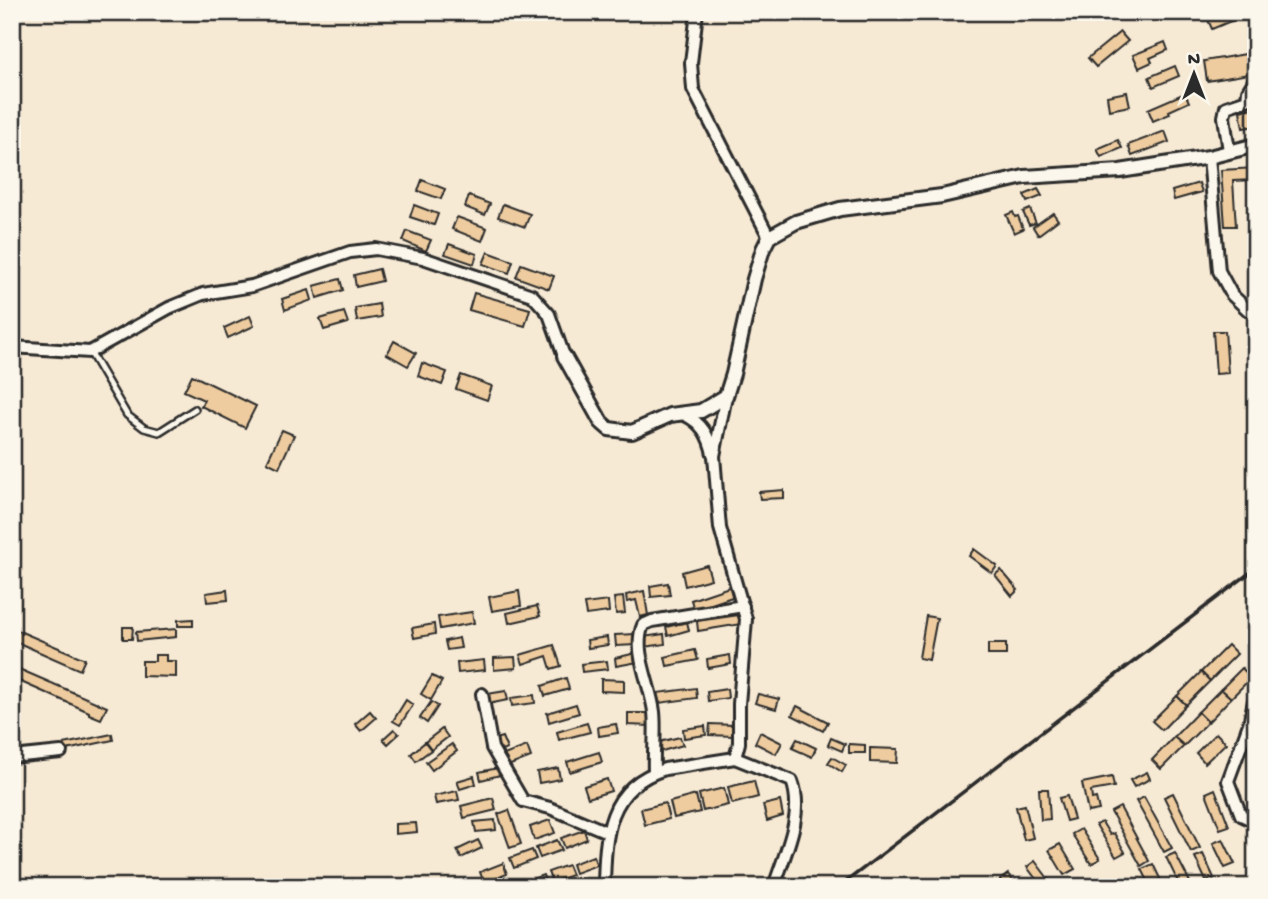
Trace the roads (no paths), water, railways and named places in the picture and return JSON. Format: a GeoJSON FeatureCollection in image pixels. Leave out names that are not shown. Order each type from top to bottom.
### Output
{"type":"FeatureCollection","features":[{"type":"Feature","properties":{"kind":"street"},"geometry":{"type":"LineString","coordinates":[[697,12],[691,63],[693,89],[769,237]]}},
{"type":"Feature","properties":{"kind":"street"},"geometry":{"type":"LineString","coordinates":[[1229,150],[1224,117],[1226,107],[1247,100],[1248,91],[1256,78]]}},
{"type":"Feature","properties":{"kind":"street"},"geometry":{"type":"LineString","coordinates":[[714,456],[758,262],[769,237],[796,222],[840,209],[942,197],[1024,177],[1121,171],[1209,157],[1256,145]]}},
{"type":"Feature","properties":{"kind":"street"},"geometry":{"type":"LineString","coordinates":[[1209,157],[1219,271],[1232,295],[1248,310]]}},
{"type":"Feature","properties":{"kind":"street"},"geometry":{"type":"LineString","coordinates":[[12,347],[90,352],[195,296],[222,289],[252,286],[350,252],[376,249],[423,258],[532,295],[549,314],[564,356],[601,422],[609,429],[632,432],[670,415],[685,415],[711,407],[726,396]]}},
{"type":"Feature","properties":{"kind":"street"},"geometry":{"type":"LineString","coordinates":[[685,415],[698,421],[710,442],[714,456],[720,528],[743,606],[746,629],[739,704],[739,743],[735,758]]}},
{"type":"Feature","properties":{"kind":"street"},"geometry":{"type":"LineString","coordinates":[[654,772],[654,714],[640,648],[643,625],[652,621],[743,606]]}},
{"type":"Feature","properties":{"kind":"street"},"geometry":{"type":"LineString","coordinates":[[482,694],[492,748],[523,801],[550,808],[607,832]]}},
{"type":"Feature","properties":{"kind":"street"},"geometry":{"type":"LineString","coordinates":[[1254,701],[1249,724],[1228,781],[1241,815],[1256,822]]}},
{"type":"Feature","properties":{"kind":"street"},"geometry":{"type":"LineString","coordinates":[[12,757],[61,752]]}},
{"type":"Feature","properties":{"kind":"street"},"geometry":{"type":"LineString","coordinates":[[601,885],[607,832],[612,817],[626,794],[637,783],[654,772],[735,758],[792,781],[796,792],[798,809],[774,887]]}},
{"type":"Feature","properties":{"kind":"lane"},"geometry":{"type":"LineString","coordinates":[[90,352],[127,415],[144,428],[159,432],[195,408]]}},
{"type":"Feature","properties":{"kind":"railway"},"geometry":{"type":"LineString","coordinates":[[839,887],[1256,568]]}}]}
